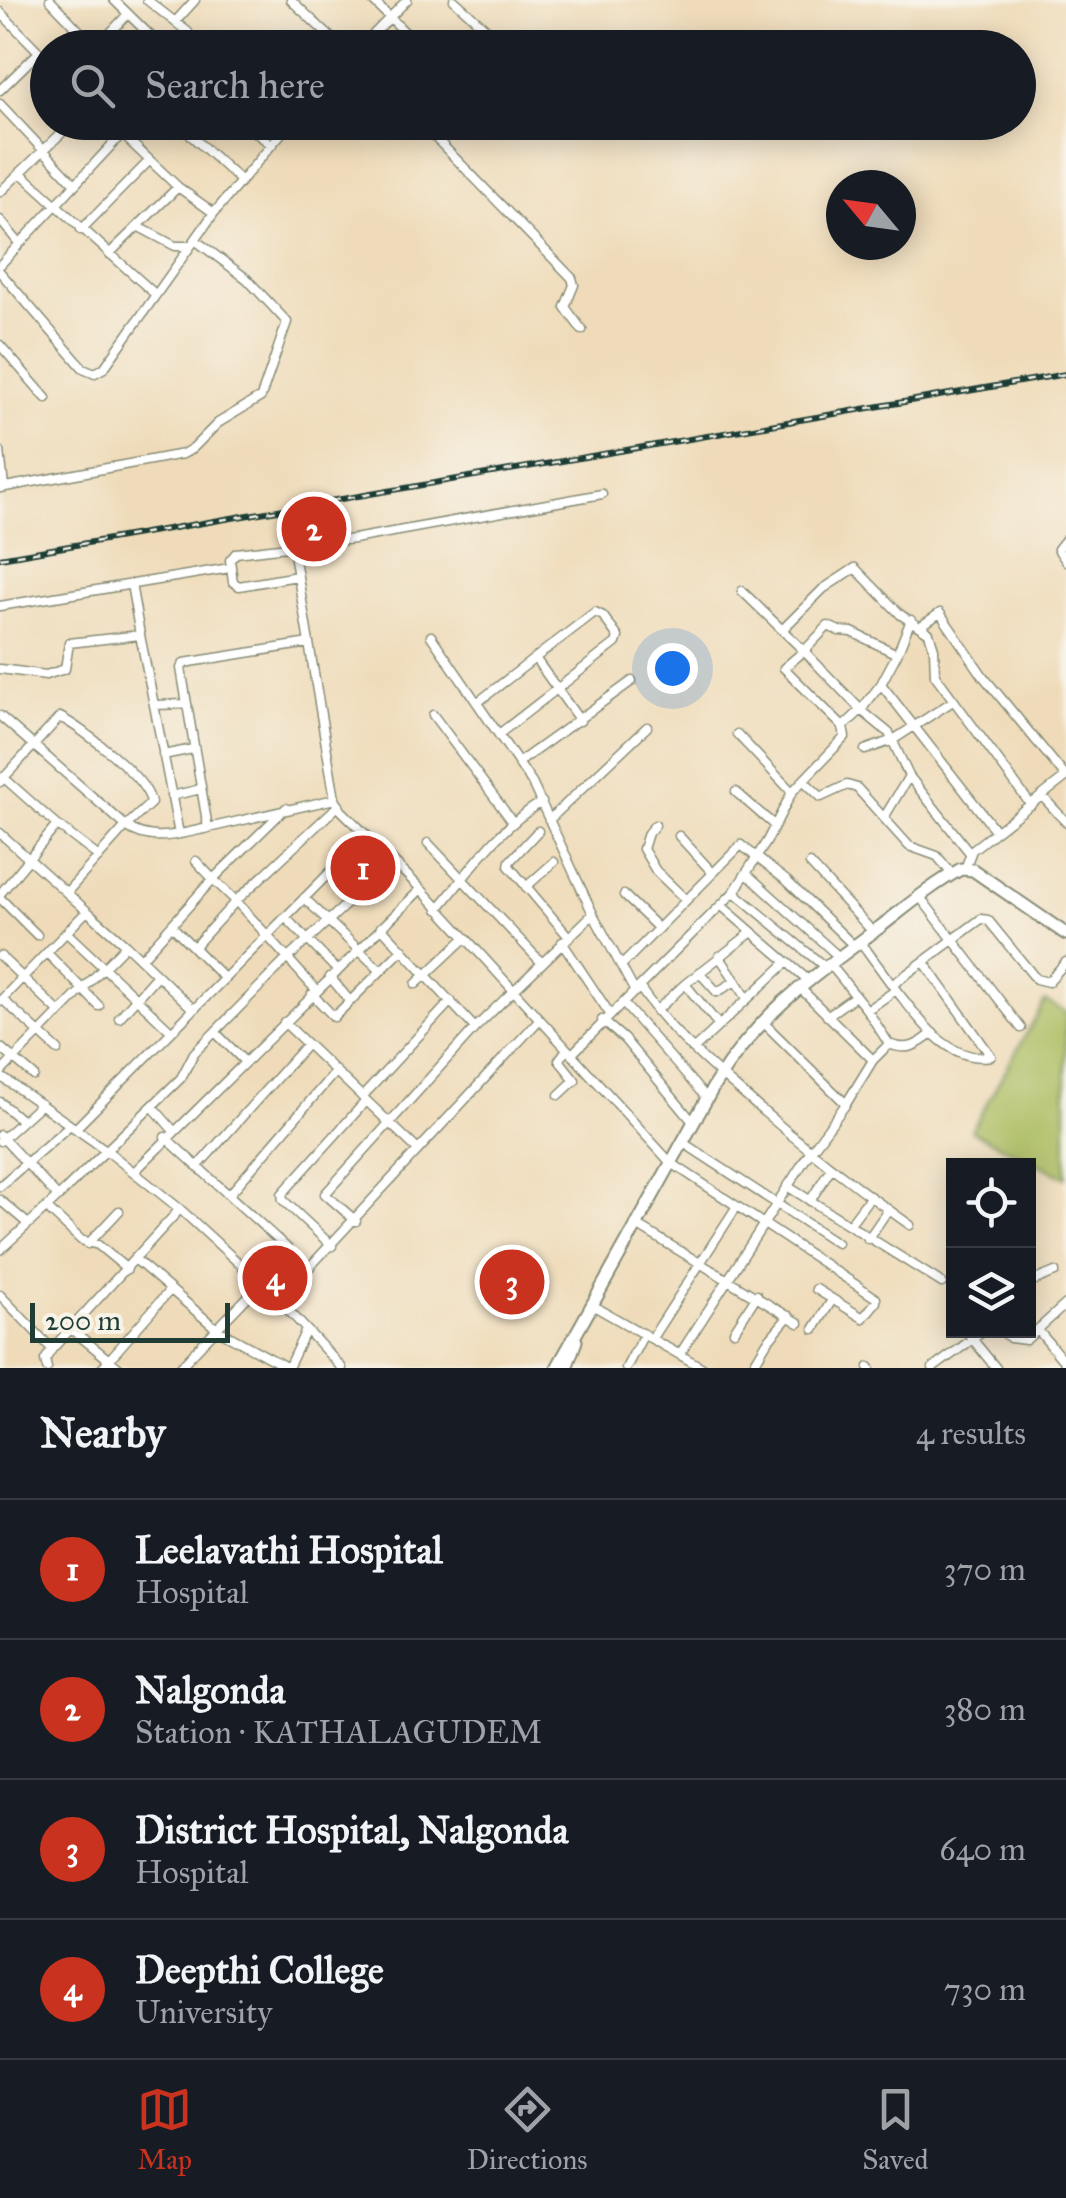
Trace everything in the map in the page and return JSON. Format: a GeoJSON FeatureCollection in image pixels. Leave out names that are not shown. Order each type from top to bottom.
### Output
{"type":"FeatureCollection","features":[{"type":"Feature","properties":{"kind":"street"},"geometry":{"type":"LineString","coordinates":[[50,0],[79,30]]}},
{"type":"Feature","properties":{"kind":"street"},"geometry":{"type":"LineString","coordinates":[[147,0],[185,30]]}},
{"type":"Feature","properties":{"kind":"street"},"geometry":{"type":"LineString","coordinates":[[176,20],[195,0]]}},
{"type":"Feature","properties":{"kind":"street"},"geometry":{"type":"LineString","coordinates":[[290,0],[322,30]]}},
{"type":"Feature","properties":{"kind":"street"},"geometry":{"type":"LineString","coordinates":[[372,0],[402,30]]}},
{"type":"Feature","properties":{"kind":"street"},"geometry":{"type":"LineString","coordinates":[[377,30],[407,0]]}},
{"type":"Feature","properties":{"kind":"street"},"geometry":{"type":"LineString","coordinates":[[454,0],[487,30]]}},
{"type":"Feature","properties":{"kind":"street"},"geometry":{"type":"LineString","coordinates":[[107,30],[123,5],[146,30]]}},
{"type":"Feature","properties":{"kind":"street"},"geometry":{"type":"LineString","coordinates":[[0,12],[30,43]]}},
{"type":"Feature","properties":{"kind":"street"},"geometry":{"type":"LineString","coordinates":[[2,85],[30,60]]}},
{"type":"Feature","properties":{"kind":"street"},"geometry":{"type":"LineString","coordinates":[[0,104],[30,137]]}},
{"type":"Feature","properties":{"kind":"street"},"geometry":{"type":"LineString","coordinates":[[33,140],[75,184]]}},
{"type":"Feature","properties":{"kind":"street"},"geometry":{"type":"LineString","coordinates":[[0,192],[56,140]]}},
{"type":"Feature","properties":{"kind":"street"},"geometry":{"type":"LineString","coordinates":[[116,140],[19,243],[0,269],[88,372],[96,373],[104,368],[214,213],[274,140]]}},
{"type":"Feature","properties":{"kind":"street"},"geometry":{"type":"LineString","coordinates":[[128,140],[214,213]]}},
{"type":"Feature","properties":{"kind":"street"},"geometry":{"type":"LineString","coordinates":[[196,140],[241,182]]}},
{"type":"Feature","properties":{"kind":"street"},"geometry":{"type":"LineString","coordinates":[[265,140],[270,144]]}},
{"type":"Feature","properties":{"kind":"street"},"geometry":{"type":"LineString","coordinates":[[438,140],[572,278],[574,286],[565,308],[582,330]]}},
{"type":"Feature","properties":{"kind":"street"},"geometry":{"type":"LineString","coordinates":[[82,230],[149,160]]}},
{"type":"Feature","properties":{"kind":"street"},"geometry":{"type":"LineString","coordinates":[[22,174],[156,295]]}},
{"type":"Feature","properties":{"kind":"street"},"geometry":{"type":"LineString","coordinates":[[109,254],[178,186]]}},
{"type":"Feature","properties":{"kind":"street"},"geometry":{"type":"LineString","coordinates":[[0,220],[19,243]]}},
{"type":"Feature","properties":{"kind":"street"},"geometry":{"type":"LineString","coordinates":[[0,451],[2,488],[182,454],[194,448],[218,423],[262,397],[287,322],[247,278],[193,242],[176,246],[139,226]]}},
{"type":"Feature","properties":{"kind":"street"},"geometry":{"type":"LineString","coordinates":[[0,345],[46,398]]}},
{"type":"Feature","properties":{"kind":"street"},"geometry":{"type":"LineString","coordinates":[[297,576],[239,586],[232,582],[230,560],[236,554],[602,494]]}},
{"type":"Feature","properties":{"kind":"street"},"geometry":{"type":"LineString","coordinates":[[1066,539],[1058,549],[1066,561]]}},
{"type":"Feature","properties":{"kind":"street"},"geometry":{"type":"LineString","coordinates":[[293,546],[337,802],[365,837],[420,889],[670,1162],[876,1300],[864,1318],[816,1289]]}},
{"type":"Feature","properties":{"kind":"street"},"geometry":{"type":"LineString","coordinates":[[0,606],[230,568]]}},
{"type":"Feature","properties":{"kind":"street"},"geometry":{"type":"LineString","coordinates":[[782,630],[823,590],[855,568],[901,615],[929,634],[934,649],[934,675],[1031,805]]}},
{"type":"Feature","properties":{"kind":"street"},"geometry":{"type":"LineString","coordinates":[[132,584],[179,834]]}},
{"type":"Feature","properties":{"kind":"street"},"geometry":{"type":"LineString","coordinates":[[742,591],[893,740],[909,776],[970,853]]}},
{"type":"Feature","properties":{"kind":"street"},"geometry":{"type":"LineString","coordinates":[[478,702],[592,614],[599,613],[618,636],[616,644],[499,734]]}},
{"type":"Feature","properties":{"kind":"street"},"geometry":{"type":"LineString","coordinates":[[557,1368],[693,1122],[739,1047],[762,1020],[832,962],[958,871],[970,853],[995,830],[1066,777],[983,676],[940,613],[921,626]]}},
{"type":"Feature","properties":{"kind":"street"},"geometry":{"type":"LineString","coordinates":[[842,727],[862,710],[881,684],[911,620]]}},
{"type":"Feature","properties":{"kind":"street"},"geometry":{"type":"LineString","coordinates":[[559,1095],[574,1080],[559,1060],[638,990],[722,906],[748,874],[792,792],[843,741],[842,727],[784,668],[828,626],[839,632],[852,632],[896,654]]}},
{"type":"Feature","properties":{"kind":"street"},"geometry":{"type":"LineString","coordinates":[[0,669],[55,675],[65,670],[69,643],[140,635]]}},
{"type":"Feature","properties":{"kind":"street"},"geometry":{"type":"LineString","coordinates":[[431,636],[542,802],[593,914],[620,966],[638,990],[721,1075],[810,1152],[910,1225]]}},
{"type":"Feature","properties":{"kind":"street"},"geometry":{"type":"LineString","coordinates":[[208,828],[193,749],[184,663],[309,643]]}},
{"type":"Feature","properties":{"kind":"street"},"geometry":{"type":"LineString","coordinates":[[534,658],[580,721]]}},
{"type":"Feature","properties":{"kind":"street"},"geometry":{"type":"LineString","coordinates":[[518,763],[632,682]]}},
{"type":"Feature","properties":{"kind":"street"},"geometry":{"type":"LineString","coordinates":[[881,684],[995,830]]}},
{"type":"Feature","properties":{"kind":"street"},"geometry":{"type":"LineString","coordinates":[[865,750],[893,740],[952,702]]}},
{"type":"Feature","properties":{"kind":"street"},"geometry":{"type":"LineString","coordinates":[[154,705],[187,704]]}},
{"type":"Feature","properties":{"kind":"street"},"geometry":{"type":"LineString","coordinates":[[433,715],[512,821]]}},
{"type":"Feature","properties":{"kind":"street"},"geometry":{"type":"LineString","coordinates":[[0,716],[142,836],[179,834],[286,808],[337,802]]}},
{"type":"Feature","properties":{"kind":"street"},"geometry":{"type":"LineString","coordinates":[[67,892],[150,804],[146,787],[132,773],[64,718],[58,718],[1,778],[99,857]]}},
{"type":"Feature","properties":{"kind":"street"},"geometry":{"type":"LineString","coordinates":[[549,820],[647,727]]}},
{"type":"Feature","properties":{"kind":"street"},"geometry":{"type":"LineString","coordinates":[[736,734],[792,792]]}},
{"type":"Feature","properties":{"kind":"street"},"geometry":{"type":"LineString","coordinates":[[163,755],[193,749]]}},
{"type":"Feature","properties":{"kind":"street"},"geometry":{"type":"LineString","coordinates":[[885,816],[909,776]]}},
{"type":"Feature","properties":{"kind":"street"},"geometry":{"type":"LineString","coordinates":[[804,780],[821,797],[851,784],[909,846],[937,856],[958,871],[972,870],[1066,934]]}},
{"type":"Feature","properties":{"kind":"street"},"geometry":{"type":"LineString","coordinates":[[171,796],[200,790]]}},
{"type":"Feature","properties":{"kind":"street"},"geometry":{"type":"LineString","coordinates":[[736,792],[774,826]]}},
{"type":"Feature","properties":{"kind":"street"},"geometry":{"type":"LineString","coordinates":[[1044,796],[1066,822]]}},
{"type":"Feature","properties":{"kind":"street"},"geometry":{"type":"LineString","coordinates":[[194,947],[337,802]]}},
{"type":"Feature","properties":{"kind":"street"},"geometry":{"type":"LineString","coordinates":[[438,909],[494,838],[542,802]]}},
{"type":"Feature","properties":{"kind":"street"},"geometry":{"type":"LineString","coordinates":[[140,960],[213,878],[286,808]]}},
{"type":"Feature","properties":{"kind":"street"},"geometry":{"type":"LineString","coordinates":[[38,935],[0,896],[57,825]]}},
{"type":"Feature","properties":{"kind":"street"},"geometry":{"type":"LineString","coordinates":[[654,825],[642,849],[656,872],[685,899]]}},
{"type":"Feature","properties":{"kind":"street"},"geometry":{"type":"LineString","coordinates":[[538,832],[509,863],[510,870],[565,939],[606,1018],[693,1122]]}},
{"type":"Feature","properties":{"kind":"street"},"geometry":{"type":"LineString","coordinates":[[0,834],[192,1009]]}},
{"type":"Feature","properties":{"kind":"street"},"geometry":{"type":"LineString","coordinates":[[679,836],[711,872]]}},
{"type":"Feature","properties":{"kind":"street"},"geometry":{"type":"LineString","coordinates":[[0,1186],[73,1126],[365,837]]}},
{"type":"Feature","properties":{"kind":"street"},"geometry":{"type":"LineString","coordinates":[[428,844],[541,962]]}},
{"type":"Feature","properties":{"kind":"street"},"geometry":{"type":"LineString","coordinates":[[620,966],[738,845],[758,856],[857,944],[941,1043],[982,1057],[992,1054],[924,962]]}},
{"type":"Feature","properties":{"kind":"street"},"geometry":{"type":"LineString","coordinates":[[196,861],[236,901],[334,1017],[402,949]]}},
{"type":"Feature","properties":{"kind":"street"},"geometry":{"type":"LineString","coordinates":[[0,1250],[48,1210],[181,1078],[190,1058],[287,959],[392,862]]}},
{"type":"Feature","properties":{"kind":"street"},"geometry":{"type":"LineString","coordinates":[[526,887],[554,862]]}},
{"type":"Feature","properties":{"kind":"street"},"geometry":{"type":"LineString","coordinates":[[810,864],[873,932]]}},
{"type":"Feature","properties":{"kind":"street"},"geometry":{"type":"LineString","coordinates":[[748,874],[832,962],[889,1044],[913,1048],[932,1033]]}},
{"type":"Feature","properties":{"kind":"street"},"geometry":{"type":"LineString","coordinates":[[134,1171],[420,889]]}},
{"type":"Feature","properties":{"kind":"street"},"geometry":{"type":"LineString","coordinates":[[734,892],[832,962]]}},
{"type":"Feature","properties":{"kind":"street"},"geometry":{"type":"LineString","coordinates":[[624,895],[658,928]]}},
{"type":"Feature","properties":{"kind":"street"},"geometry":{"type":"LineString","coordinates":[[920,897],[1021,1028]]}},
{"type":"Feature","properties":{"kind":"street"},"geometry":{"type":"LineString","coordinates":[[304,898],[380,970]]}},
{"type":"Feature","properties":{"kind":"street"},"geometry":{"type":"LineString","coordinates":[[722,906],[787,962],[827,1016],[873,1060]]}},
{"type":"Feature","properties":{"kind":"street"},"geometry":{"type":"LineString","coordinates":[[58,1050],[1,1000],[88,911]]}},
{"type":"Feature","properties":{"kind":"street"},"geometry":{"type":"LineString","coordinates":[[356,1221],[324,1194],[474,1028],[593,914]]}},
{"type":"Feature","properties":{"kind":"street"},"geometry":{"type":"LineString","coordinates":[[285,917],[308,940],[349,1000]]}},
{"type":"Feature","properties":{"kind":"street"},"geometry":{"type":"LineString","coordinates":[[867,1010],[952,938],[985,918],[1036,979],[1048,982],[1066,962]]}},
{"type":"Feature","properties":{"kind":"street"},"geometry":{"type":"LineString","coordinates":[[173,926],[224,978]]}},
{"type":"Feature","properties":{"kind":"street"},"geometry":{"type":"LineString","coordinates":[[381,927],[474,1028]]}},
{"type":"Feature","properties":{"kind":"street"},"geometry":{"type":"LineString","coordinates":[[656,1012],[752,932]]}},
{"type":"Feature","properties":{"kind":"street"},"geometry":{"type":"LineString","coordinates":[[68,934],[172,1031]]}},
{"type":"Feature","properties":{"kind":"street"},"geometry":{"type":"LineString","coordinates":[[416,984],[465,938]]}},
{"type":"Feature","properties":{"kind":"street"},"geometry":{"type":"LineString","coordinates":[[126,945],[0,1075],[106,1150],[180,1209],[279,1300],[329,1364],[342,1368]]}},
{"type":"Feature","properties":{"kind":"street"},"geometry":{"type":"LineString","coordinates":[[47,953],[99,1006]]}},
{"type":"Feature","properties":{"kind":"street"},"geometry":{"type":"LineString","coordinates":[[0,956],[59,1012]]}},
{"type":"Feature","properties":{"kind":"street"},"geometry":{"type":"LineString","coordinates":[[719,956],[747,998]]}},
{"type":"Feature","properties":{"kind":"street"},"geometry":{"type":"LineString","coordinates":[[694,1049],[787,962]]}},
{"type":"Feature","properties":{"kind":"street"},"geometry":{"type":"LineString","coordinates":[[700,972],[717,992],[736,981]]}},
{"type":"Feature","properties":{"kind":"street"},"geometry":{"type":"LineString","coordinates":[[119,1018],[157,975]]}},
{"type":"Feature","properties":{"kind":"street"},"geometry":{"type":"LineString","coordinates":[[685,984],[718,1024]]}},
{"type":"Feature","properties":{"kind":"street"},"geometry":{"type":"LineString","coordinates":[[827,1016],[855,996]]}},
{"type":"Feature","properties":{"kind":"street"},"geometry":{"type":"LineString","coordinates":[[332,1246],[283,1200],[282,1194],[451,1002]]}},
{"type":"Feature","properties":{"kind":"street"},"geometry":{"type":"LineString","coordinates":[[623,1003],[707,1099]]}},
{"type":"Feature","properties":{"kind":"street"},"geometry":{"type":"LineString","coordinates":[[279,1300],[539,1020]]}},
{"type":"Feature","properties":{"kind":"street"},"geometry":{"type":"LineString","coordinates":[[762,1020],[846,1104]]}},
{"type":"Feature","properties":{"kind":"street"},"geometry":{"type":"LineString","coordinates":[[284,1022],[418,1150]]}},
{"type":"Feature","properties":{"kind":"street"},"geometry":{"type":"LineString","coordinates":[[215,1032],[244,1060]]}},
{"type":"Feature","properties":{"kind":"street"},"geometry":{"type":"LineString","coordinates":[[196,1166],[307,1044]]}},
{"type":"Feature","properties":{"kind":"street"},"geometry":{"type":"LineString","coordinates":[[680,1354],[810,1152],[873,1060],[889,1044]]}},
{"type":"Feature","properties":{"kind":"street"},"geometry":{"type":"LineString","coordinates":[[0,1047],[34,1076]]}},
{"type":"Feature","properties":{"kind":"street"},"geometry":{"type":"LineString","coordinates":[[229,1195],[335,1072]]}},
{"type":"Feature","properties":{"kind":"street"},"geometry":{"type":"LineString","coordinates":[[0,1102],[22,1121]]}},
{"type":"Feature","properties":{"kind":"street"},"geometry":{"type":"LineString","coordinates":[[41,1104],[1,1138],[58,1197]]}},
{"type":"Feature","properties":{"kind":"street"},"geometry":{"type":"LineString","coordinates":[[152,1106],[174,1130]]}},
{"type":"Feature","properties":{"kind":"street"},"geometry":{"type":"LineString","coordinates":[[165,1137],[309,1268]]}},
{"type":"Feature","properties":{"kind":"street"},"geometry":{"type":"LineString","coordinates":[[682,1142],[838,1243]]}},
{"type":"Feature","properties":{"kind":"street"},"geometry":{"type":"LineString","coordinates":[[810,1201],[831,1168]]}},
{"type":"Feature","properties":{"kind":"street"},"geometry":{"type":"LineString","coordinates":[[788,1186],[942,1284]]}},
{"type":"Feature","properties":{"kind":"street"},"geometry":{"type":"LineString","coordinates":[[850,1225],[870,1197]]}},
{"type":"Feature","properties":{"kind":"street"},"geometry":{"type":"LineString","coordinates":[[0,1200],[27,1224]]}},
{"type":"Feature","properties":{"kind":"street"},"geometry":{"type":"LineString","coordinates":[[626,1368],[737,1206]]}},
{"type":"Feature","properties":{"kind":"street"},"geometry":{"type":"LineString","coordinates":[[47,1368],[46,1360],[52,1350],[180,1209]]}},
{"type":"Feature","properties":{"kind":"street"},"geometry":{"type":"LineString","coordinates":[[48,1210],[88,1244],[98,1245],[127,1269]]}},
{"type":"Feature","properties":{"kind":"street"},"geometry":{"type":"LineString","coordinates":[[868,1239],[888,1210]]}},
{"type":"Feature","properties":{"kind":"street"},"geometry":{"type":"LineString","coordinates":[[88,1244],[118,1211]]}},
{"type":"Feature","properties":{"kind":"street"},"geometry":{"type":"LineString","coordinates":[[635,1224],[799,1323]]}},
{"type":"Feature","properties":{"kind":"street"},"geometry":{"type":"LineString","coordinates":[[136,1260],[218,1330],[288,1368],[306,1330]]}},
{"type":"Feature","properties":{"kind":"street"},"geometry":{"type":"LineString","coordinates":[[1036,1280],[1054,1272]]}},
{"type":"Feature","properties":{"kind":"street"},"geometry":{"type":"LineString","coordinates":[[182,1367],[261,1283]]}},
{"type":"Feature","properties":{"kind":"street"},"geometry":{"type":"LineString","coordinates":[[102,1368],[170,1290]]}},
{"type":"Feature","properties":{"kind":"street"},"geometry":{"type":"LineString","coordinates":[[0,1296],[52,1350]]}},
{"type":"Feature","properties":{"kind":"street"},"geometry":{"type":"LineString","coordinates":[[734,1331],[757,1296]]}},
{"type":"Feature","properties":{"kind":"street"},"geometry":{"type":"LineString","coordinates":[[814,1330],[832,1300]]}},
{"type":"Feature","properties":{"kind":"street"},"geometry":{"type":"LineString","coordinates":[[1066,1304],[1038,1330],[1066,1364]]}},
{"type":"Feature","properties":{"kind":"street"},"geometry":{"type":"LineString","coordinates":[[592,1305],[703,1368]]}},
{"type":"Feature","properties":{"kind":"street"},"geometry":{"type":"LineString","coordinates":[[756,1362],[789,1316]]}},
{"type":"Feature","properties":{"kind":"street"},"geometry":{"type":"LineString","coordinates":[[566,1368],[580,1327]]}},
{"type":"Feature","properties":{"kind":"street"},"geometry":{"type":"LineString","coordinates":[[71,1329],[119,1368]]}},
{"type":"Feature","properties":{"kind":"street"},"geometry":{"type":"LineString","coordinates":[[933,1368],[975,1338]]}},
{"type":"Feature","properties":{"kind":"street"},"geometry":{"type":"LineString","coordinates":[[972,1340],[996,1368]]}},
{"type":"Feature","properties":{"kind":"green space"},"geometry":{"type":"Polygon","coordinates":[[[1045,1001],[1066,1012],[1066,1178],[1036,1163],[1036,1158],[1026,1158],[971,1131],[1045,1001]]]}},
{"type":"Feature","properties":{"kind":"railway"},"geometry":{"type":"LineString","coordinates":[[0,558],[1066,374]]}},
{"type":"Feature","properties":{"kind":"place","name":"Nalgonda"},"geometry":{"type":"Point","coordinates":[314,529]}},
{"type":"Feature","properties":{"kind":"place","name":"Leelavathi Hospital"},"geometry":{"type":"Point","coordinates":[363,868]}},
{"type":"Feature","properties":{"kind":"place","name":"Deepthi College"},"geometry":{"type":"Point","coordinates":[275,1278]}},
{"type":"Feature","properties":{"kind":"place","name":"District Hospital, Nalgonda"},"geometry":{"type":"Point","coordinates":[512,1282]}}]}
